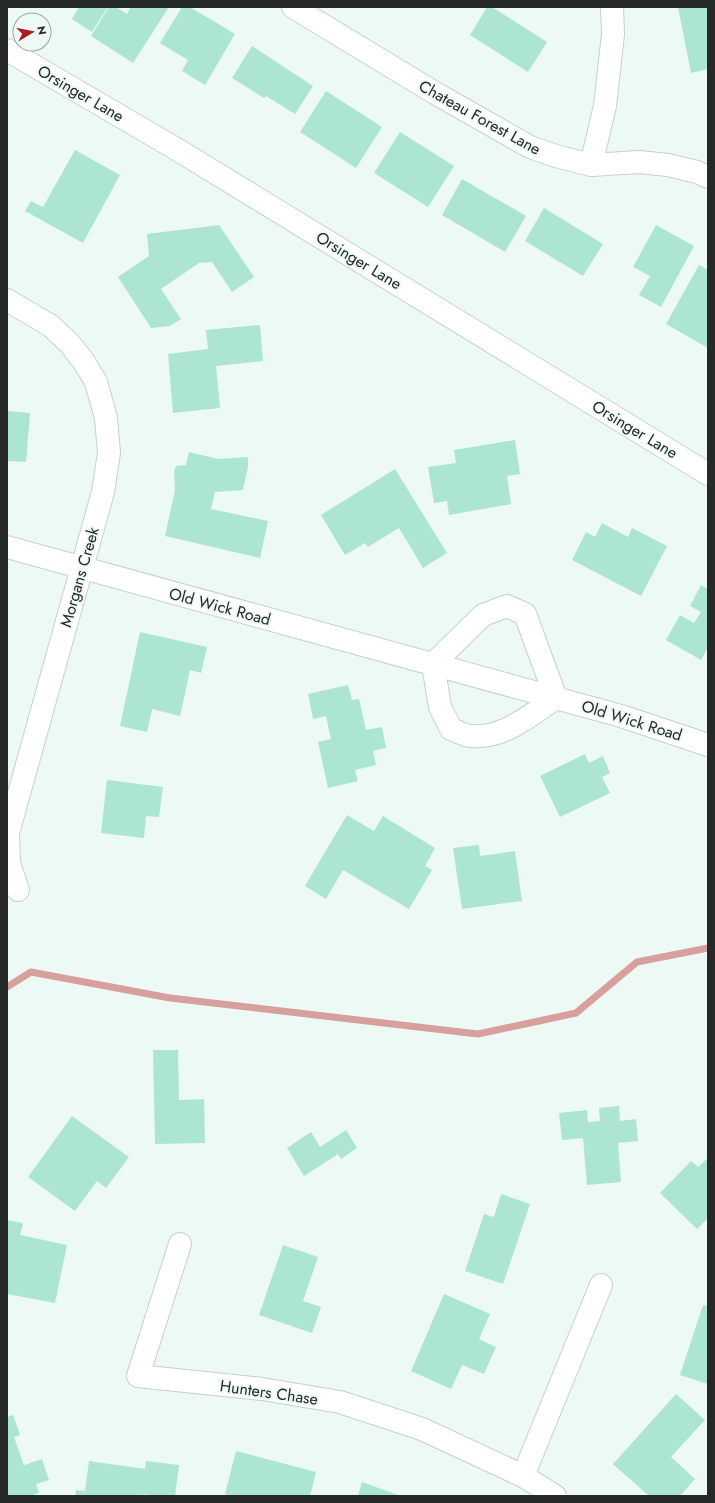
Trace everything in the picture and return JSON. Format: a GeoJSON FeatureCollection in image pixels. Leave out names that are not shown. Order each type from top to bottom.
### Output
{"type":"FeatureCollection","features":[{"type":"Feature","properties":{"kind":"street","name":"Chateau Forest Lane"},"geometry":{"type":"LineString","coordinates":[[294,7],[434,93],[530,147],[556,156],[591,165],[639,162],[668,165],[697,172],[708,177]]}},
{"type":"Feature","properties":{"kind":"street"},"geometry":{"type":"LineString","coordinates":[[591,165],[605,106],[613,34],[612,7]]}},
{"type":"Feature","properties":{"kind":"street","name":"Orsinger Lane"},"geometry":{"type":"LineString","coordinates":[[7,50],[185,154],[708,474]]}},
{"type":"Feature","properties":{"kind":"street","name":"Morgans Creek"},"geometry":{"type":"LineString","coordinates":[[7,300],[51,326],[70,344],[84,362],[96,382],[104,411],[109,453],[103,492],[8,833],[9,863],[18,890]]}},
{"type":"Feature","properties":{"kind":"street","name":"Old Wick Road"},"geometry":{"type":"LineString","coordinates":[[7,547],[621,716],[708,745]]}},
{"type":"Feature","properties":{"kind":"street"},"geometry":{"type":"LineString","coordinates":[[507,606],[525,614],[556,698],[510,729],[492,736],[470,736],[451,729],[440,707],[433,664],[483,615],[507,606]]}},
{"type":"Feature","properties":{"kind":"street","name":"Hunters Chase"},"geometry":{"type":"LineString","coordinates":[[180,1244],[138,1376],[262,1389],[340,1402],[422,1429],[523,1476],[555,1496]]}},
{"type":"Feature","properties":{"kind":"street"},"geometry":{"type":"LineString","coordinates":[[523,1476],[600,1285]]}},
{"type":"Feature","properties":{"kind":"building"},"geometry":{"type":"Polygon","coordinates":[[[79,7],[108,7],[92,32],[72,19],[79,7]]]}},
{"type":"Feature","properties":{"kind":"building"},"geometry":{"type":"Polygon","coordinates":[[[109,7],[116,7],[127,14],[131,7],[169,7],[133,63],[91,36],[109,7]]]}},
{"type":"Feature","properties":{"kind":"building"},"geometry":{"type":"Polygon","coordinates":[[[182,7],[190,7],[235,34],[205,85],[182,71],[188,60],[160,43],[182,7]]]}},
{"type":"Feature","properties":{"kind":"building"},"geometry":{"type":"Polygon","coordinates":[[[487,7],[492,7],[547,42],[528,72],[470,35],[487,7]]]}},
{"type":"Feature","properties":{"kind":"building"},"geometry":{"type":"Polygon","coordinates":[[[678,7],[708,7],[708,69],[691,73],[678,7]]]}},
{"type":"Feature","properties":{"kind":"building"},"geometry":{"type":"Polygon","coordinates":[[[252,46],[313,86],[295,114],[266,96],[264,98],[232,78],[252,46]]]}},
{"type":"Feature","properties":{"kind":"building"},"geometry":{"type":"Polygon","coordinates":[[[326,91],[382,127],[356,168],[300,132],[326,91]]]}},
{"type":"Feature","properties":{"kind":"building"},"geometry":{"type":"Polygon","coordinates":[[[400,132],[454,166],[428,207],[374,173],[400,132]]]}},
{"type":"Feature","properties":{"kind":"building"},"geometry":{"type":"Polygon","coordinates":[[[75,150],[120,175],[83,243],[25,211],[31,201],[43,207],[75,150]]]}},
{"type":"Feature","properties":{"kind":"building"},"geometry":{"type":"Polygon","coordinates":[[[462,179],[526,216],[505,252],[442,215],[462,179]]]}},
{"type":"Feature","properties":{"kind":"building"},"geometry":{"type":"Polygon","coordinates":[[[544,208],[603,244],[583,276],[525,241],[544,208]]]}},
{"type":"Feature","properties":{"kind":"building"},"geometry":{"type":"Polygon","coordinates":[[[219,225],[254,277],[232,292],[212,262],[199,263],[161,289],[181,319],[170,326],[151,328],[118,277],[149,256],[147,234],[219,225]]]}},
{"type":"Feature","properties":{"kind":"building"},"geometry":{"type":"Polygon","coordinates":[[[656,225],[694,246],[661,307],[639,295],[650,276],[633,267],[656,225]]]}},
{"type":"Feature","properties":{"kind":"building"},"geometry":{"type":"Polygon","coordinates":[[[699,265],[708,270],[708,348],[666,324],[699,265]]]}},
{"type":"Feature","properties":{"kind":"building"},"geometry":{"type":"Polygon","coordinates":[[[260,325],[263,361],[216,366],[220,408],[173,413],[168,354],[208,349],[206,330],[260,325]]]}},
{"type":"Feature","properties":{"kind":"building"},"geometry":{"type":"Polygon","coordinates":[[[7,411],[30,413],[26,462],[7,461],[7,411]]]}},
{"type":"Feature","properties":{"kind":"building"},"geometry":{"type":"Polygon","coordinates":[[[515,440],[520,474],[507,476],[511,504],[449,515],[447,501],[434,503],[428,467],[456,463],[454,450],[515,440]]]}},
{"type":"Feature","properties":{"kind":"building"},"geometry":{"type":"Polygon","coordinates":[[[189,452],[218,459],[248,457],[248,467],[243,490],[215,492],[211,509],[268,521],[260,558],[165,536],[175,490],[174,472],[176,466],[186,465],[189,452]]]}},
{"type":"Feature","properties":{"kind":"building"},"geometry":{"type":"Polygon","coordinates":[[[395,469],[447,553],[423,568],[399,528],[368,547],[365,543],[345,555],[321,515],[395,469]]]}},
{"type":"Feature","properties":{"kind":"building"},"geometry":{"type":"Polygon","coordinates":[[[602,523],[628,537],[632,528],[667,546],[641,596],[572,560],[586,532],[595,537],[602,523]]]}},
{"type":"Feature","properties":{"kind":"building"},"geometry":{"type":"Polygon","coordinates":[[[701,585],[708,589],[708,647],[701,660],[666,640],[680,615],[694,623],[701,612],[690,606],[701,585]]]}},
{"type":"Feature","properties":{"kind":"building"},"geometry":{"type":"Polygon","coordinates":[[[140,632],[207,647],[201,673],[190,670],[180,716],[152,709],[147,732],[120,726],[140,632]]]}},
{"type":"Feature","properties":{"kind":"building"},"geometry":{"type":"Polygon","coordinates":[[[348,685],[352,700],[359,699],[366,730],[382,727],[386,748],[373,751],[376,765],[355,770],[358,781],[328,788],[318,742],[331,739],[326,716],[313,719],[308,694],[348,685]]]}},
{"type":"Feature","properties":{"kind":"building"},"geometry":{"type":"Polygon","coordinates":[[[585,754],[589,763],[603,756],[610,773],[602,777],[610,793],[560,817],[540,776],[585,754]]]}},
{"type":"Feature","properties":{"kind":"building"},"geometry":{"type":"Polygon","coordinates":[[[107,780],[163,787],[159,817],[146,816],[144,838],[101,833],[107,780]]]}},
{"type":"Feature","properties":{"kind":"building"},"geometry":{"type":"Polygon","coordinates":[[[347,815],[374,831],[383,816],[435,848],[425,866],[432,870],[409,909],[343,870],[326,899],[305,886],[347,815]]]}},
{"type":"Feature","properties":{"kind":"building"},"geometry":{"type":"Polygon","coordinates":[[[479,845],[480,856],[515,851],[522,901],[462,909],[453,848],[479,845]]]}},
{"type":"Feature","properties":{"kind":"building"},"geometry":{"type":"Polygon","coordinates":[[[153,1050],[178,1050],[179,1100],[204,1099],[205,1143],[155,1144],[153,1050]]]}},
{"type":"Feature","properties":{"kind":"building"},"geometry":{"type":"Polygon","coordinates":[[[619,1106],[620,1121],[636,1119],[638,1141],[618,1143],[621,1182],[587,1185],[583,1138],[562,1140],[559,1113],[587,1110],[588,1122],[600,1121],[599,1108],[619,1106]]]}},
{"type":"Feature","properties":{"kind":"building"},"geometry":{"type":"Polygon","coordinates":[[[72,1116],[129,1157],[106,1188],[97,1181],[75,1211],[28,1177],[72,1116]]]}},
{"type":"Feature","properties":{"kind":"building"},"geometry":{"type":"Polygon","coordinates":[[[346,1130],[357,1148],[341,1159],[338,1154],[304,1176],[287,1148],[311,1132],[320,1147],[346,1130]]]}},
{"type":"Feature","properties":{"kind":"building"},"geometry":{"type":"Polygon","coordinates":[[[708,1158],[708,1218],[697,1229],[660,1193],[691,1161],[698,1167],[708,1158]]]}},
{"type":"Feature","properties":{"kind":"building"},"geometry":{"type":"Polygon","coordinates":[[[501,1194],[530,1204],[503,1284],[465,1271],[484,1214],[494,1217],[501,1194]]]}},
{"type":"Feature","properties":{"kind":"building"},"geometry":{"type":"Polygon","coordinates":[[[7,1220],[23,1223],[20,1235],[67,1245],[55,1303],[7,1294],[7,1220]]]}},
{"type":"Feature","properties":{"kind":"building"},"geometry":{"type":"Polygon","coordinates":[[[283,1245],[318,1257],[303,1301],[321,1307],[312,1333],[259,1315],[283,1245]]]}},
{"type":"Feature","properties":{"kind":"building"},"geometry":{"type":"Polygon","coordinates":[[[444,1294],[490,1314],[479,1339],[496,1347],[484,1374],[462,1365],[451,1389],[411,1371],[444,1294]]]}},
{"type":"Feature","properties":{"kind":"building"},"geometry":{"type":"Polygon","coordinates":[[[703,1305],[708,1306],[708,1384],[680,1375],[703,1305]]]}},
{"type":"Feature","properties":{"kind":"building"},"geometry":{"type":"Polygon","coordinates":[[[676,1394],[705,1420],[671,1457],[695,1479],[680,1496],[649,1496],[613,1464],[676,1394]]]}},
{"type":"Feature","properties":{"kind":"building"},"geometry":{"type":"Polygon","coordinates":[[[13,1415],[20,1435],[14,1437],[24,1465],[42,1459],[49,1480],[36,1484],[39,1493],[30,1496],[7,1496],[7,1417],[13,1415]]]}},
{"type":"Feature","properties":{"kind":"building"},"geometry":{"type":"Polygon","coordinates":[[[236,1451],[316,1472],[310,1496],[232,1496],[225,1494],[236,1451]]]}},
{"type":"Feature","properties":{"kind":"building"},"geometry":{"type":"Polygon","coordinates":[[[89,1461],[145,1469],[146,1461],[179,1465],[175,1496],[155,1496],[143,1494],[143,1496],[75,1496],[76,1490],[85,1491],[89,1461]]]}},
{"type":"Feature","properties":{"kind":"building"},"geometry":{"type":"Polygon","coordinates":[[[362,1482],[401,1496],[358,1496],[362,1482]]]}},
{"type":"Feature","properties":{"kind":"waterway"},"geometry":{"type":"LineString","coordinates":[[7,987],[31,972],[170,998],[478,1034],[576,1013],[637,962],[708,948]]}}]}
